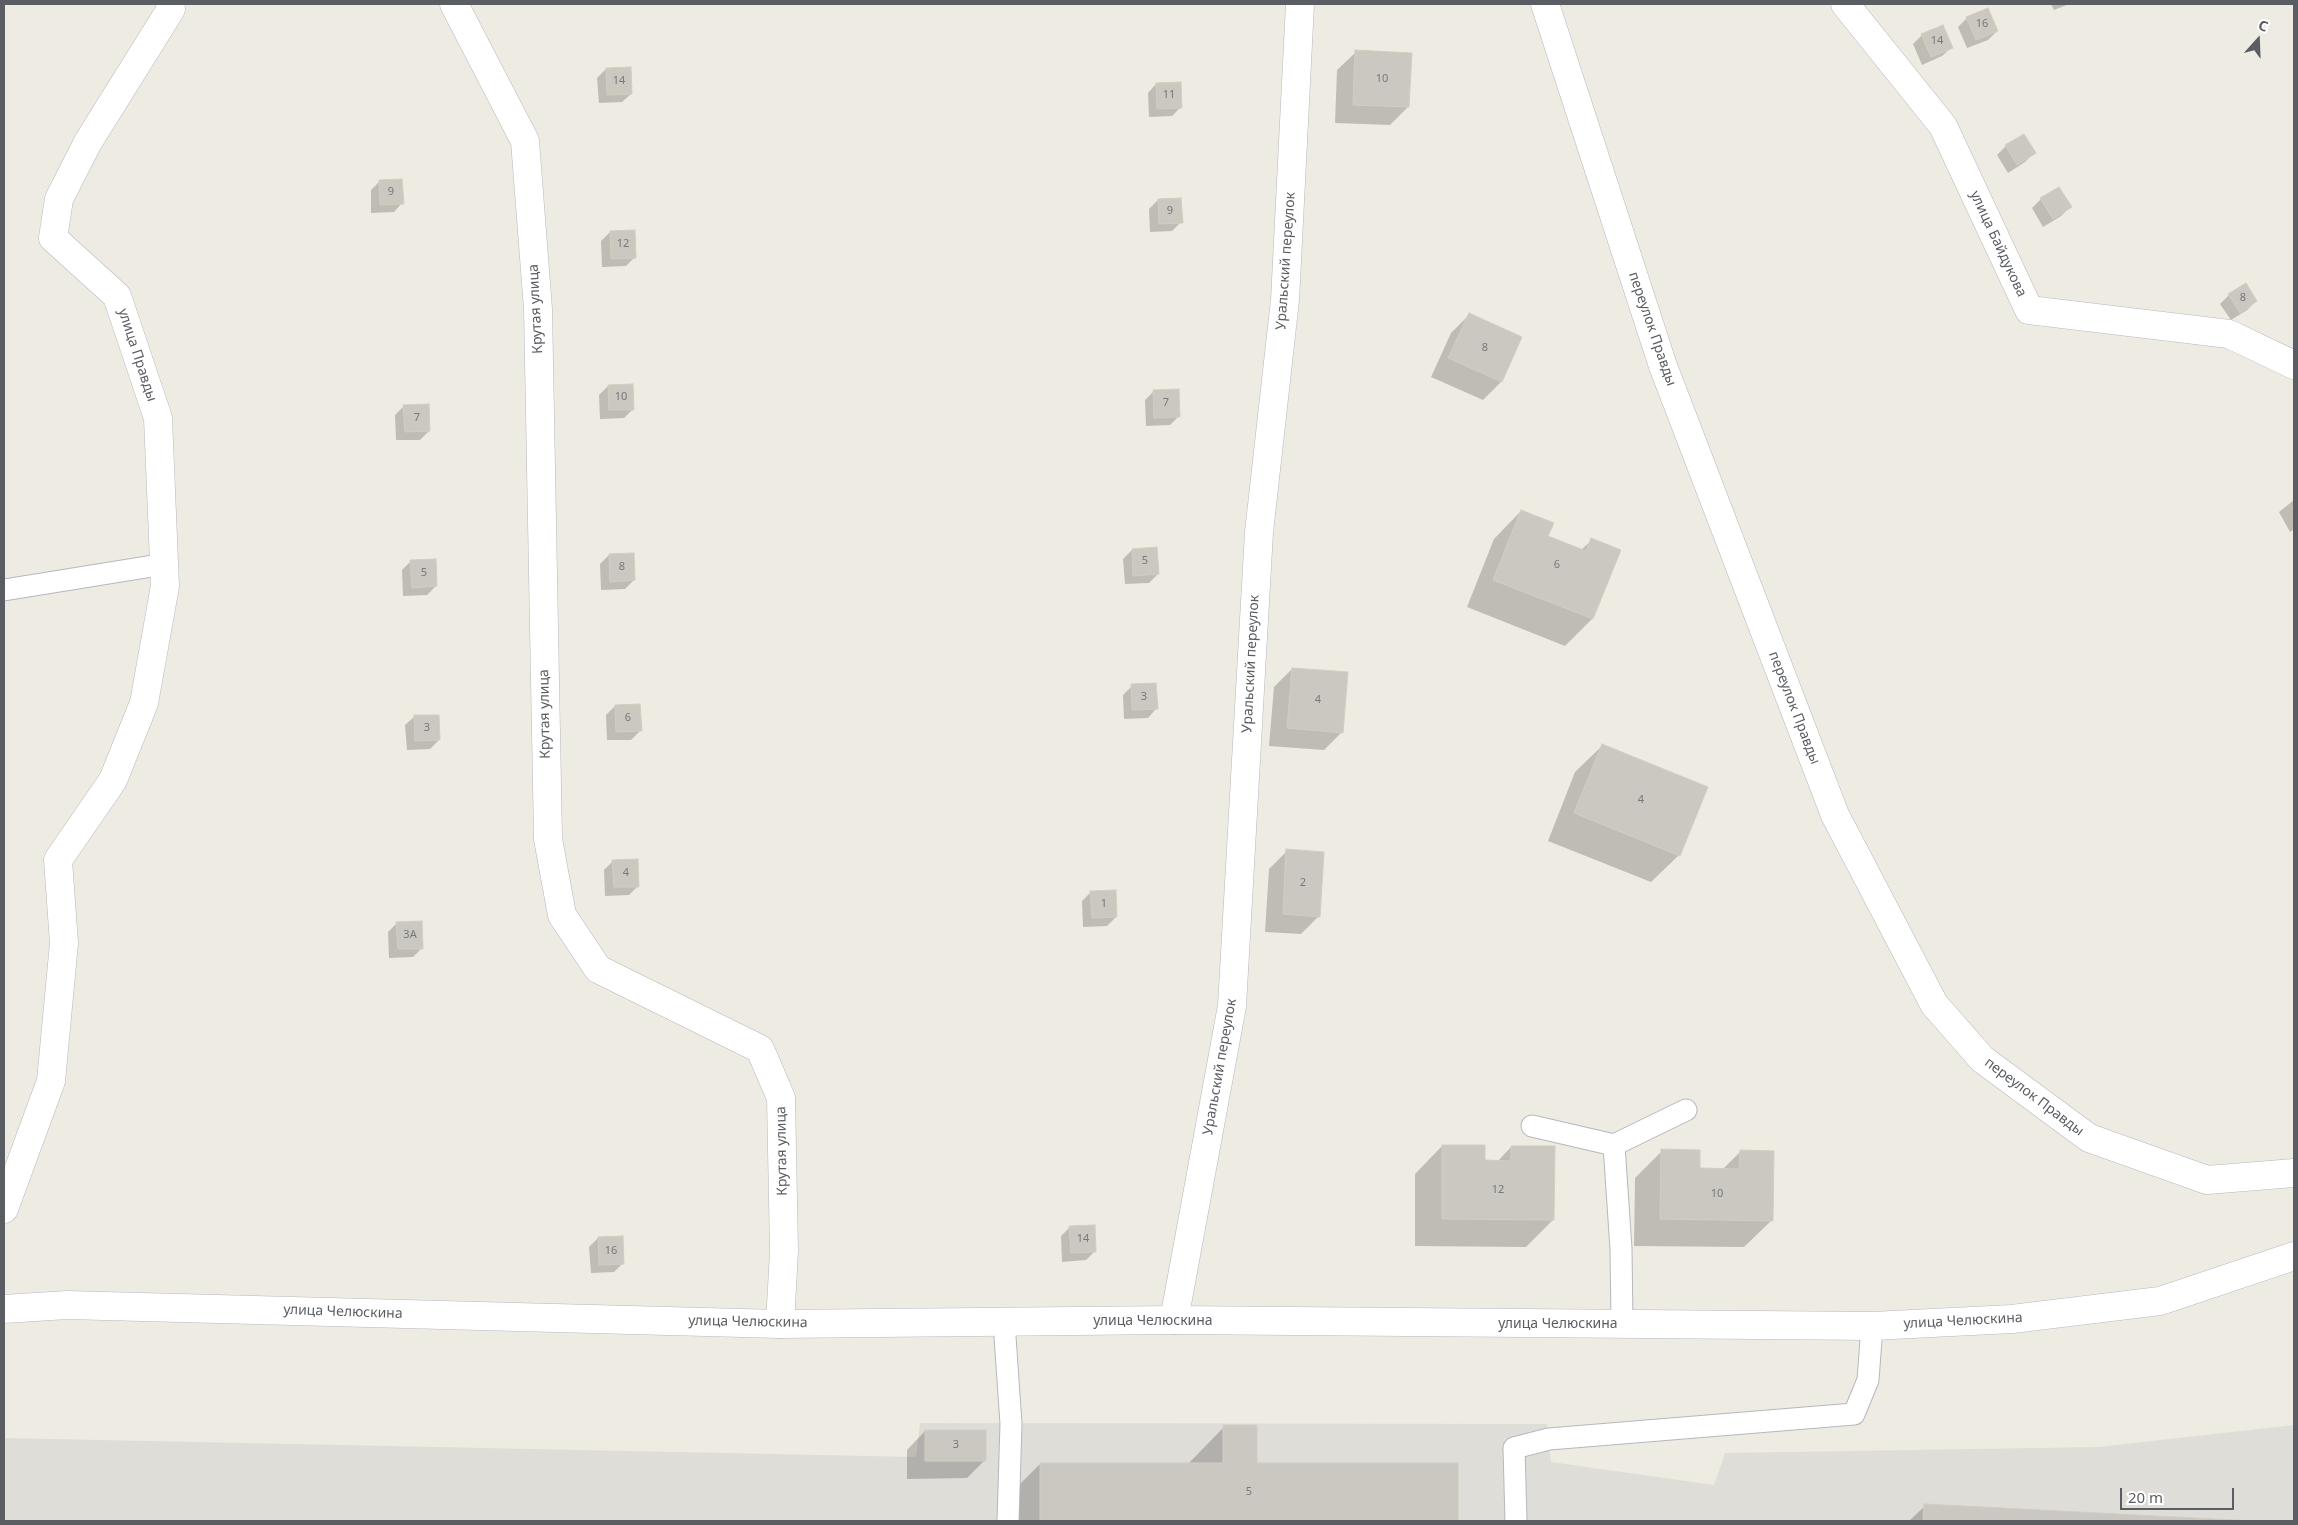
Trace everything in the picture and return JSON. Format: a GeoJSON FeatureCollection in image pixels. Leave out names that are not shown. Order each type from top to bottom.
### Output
{"type":"FeatureCollection","features":[{"type":"Feature","properties":{"kind":"street","name":"улица Правды"},"geometry":{"type":"LineString","coordinates":[[4,1209],[51,1081],[64,943],[58,860],[113,780],[144,703],[165,586],[158,418],[117,296],[53,238],[59,199],[88,142],[171,9],[170,4]]}},
{"type":"Feature","properties":{"kind":"street","name":"Крутая улица"},"geometry":{"type":"LineString","coordinates":[[454,4],[524,140],[538,309],[548,839],[562,915],[598,969],[760,1049],[781,1098],[784,1251],[780,1324]]}},
{"type":"Feature","properties":{"kind":"street","name":"Уральский переулок"},"geometry":{"type":"LineString","coordinates":[[1174,1320],[1232,1006],[1259,532],[1285,300],[1300,4]]}},
{"type":"Feature","properties":{"kind":"street","name":"переулок Правды"},"geometry":{"type":"LineString","coordinates":[[1545,4],[1663,366],[1835,815],[1934,1004],[1982,1059],[2089,1138],[2207,1180],[2294,1173]]}},
{"type":"Feature","properties":{"kind":"street","name":"улица Байдукова"},"geometry":{"type":"LineString","coordinates":[[1845,4],[1943,126],[2029,310],[2230,334],[2294,365]]}},
{"type":"Feature","properties":{"kind":"street","name":"улица Челюскина"},"geometry":{"type":"LineString","coordinates":[[4,1309],[67,1305],[780,1324],[1174,1320],[1872,1326],[2012,1319],[2160,1301],[2294,1256]]}},
{"type":"Feature","properties":{"kind":"lane"},"geometry":{"type":"LineString","coordinates":[[4,590],[164,564]]}},
{"type":"Feature","properties":{"kind":"lane"},"geometry":{"type":"LineString","coordinates":[[1532,1126],[1614,1145],[1628,1140],[1686,1110]]}},
{"type":"Feature","properties":{"kind":"lane"},"geometry":{"type":"LineString","coordinates":[[1614,1145],[1621,1249],[1622,1324]]}},
{"type":"Feature","properties":{"kind":"lane"},"geometry":{"type":"LineString","coordinates":[[1004,1322],[1012,1424],[1008,1521]]}},
{"type":"Feature","properties":{"kind":"lane"},"geometry":{"type":"LineString","coordinates":[[1516,1521],[1514,1448],[1549,1439],[1854,1414],[1868,1380],[1872,1326]]}},
{"type":"Feature","properties":{"kind":"shaded area"},"geometry":{"type":"Polygon","coordinates":[[[920,1423],[1547,1424],[1551,1462],[1714,1485],[1725,1453],[2099,1447],[2294,1425],[2294,1521],[4,1521],[4,1438],[916,1457],[920,1423]]]}},
{"type":"Feature","properties":{"kind":"building"},"geometry":{"type":"Polygon","coordinates":[[[1988,8],[1998,31],[1976,40],[1966,17],[1988,8]]]}},
{"type":"Feature","properties":{"kind":"building"},"geometry":{"type":"Polygon","coordinates":[[[1943,25],[1953,48],[1931,57],[1921,34],[1943,25]]]}},
{"type":"Feature","properties":{"kind":"building"},"geometry":{"type":"Polygon","coordinates":[[[1355,50],[1412,53],[1409,107],[1353,105],[1355,50]]]}},
{"type":"Feature","properties":{"kind":"building"},"geometry":{"type":"Polygon","coordinates":[[[631,67],[632,94],[607,95],[606,68],[631,67]]]}},
{"type":"Feature","properties":{"kind":"building"},"geometry":{"type":"Polygon","coordinates":[[[1181,82],[1182,108],[1157,109],[1156,83],[1181,82]]]}},
{"type":"Feature","properties":{"kind":"building"},"geometry":{"type":"Polygon","coordinates":[[[2024,134],[2036,153],[2017,165],[2005,145],[2024,134]]]}},
{"type":"Feature","properties":{"kind":"building"},"geometry":{"type":"Polygon","coordinates":[[[402,179],[404,204],[380,205],[379,180],[402,179]]]}},
{"type":"Feature","properties":{"kind":"building"},"geometry":{"type":"Polygon","coordinates":[[[2059,187],[2072,207],[2053,219],[2040,198],[2059,187]]]}},
{"type":"Feature","properties":{"kind":"building"},"geometry":{"type":"Polygon","coordinates":[[[1181,198],[1183,223],[1159,224],[1158,199],[1181,198]]]}},
{"type":"Feature","properties":{"kind":"building"},"geometry":{"type":"Polygon","coordinates":[[[635,230],[636,258],[611,259],[610,231],[635,230]]]}},
{"type":"Feature","properties":{"kind":"building"},"geometry":{"type":"Polygon","coordinates":[[[2246,283],[2257,301],[2240,313],[2228,294],[2246,283]]]}},
{"type":"Feature","properties":{"kind":"building"},"geometry":{"type":"Polygon","coordinates":[[[1469,313],[1522,337],[1502,382],[1448,358],[1469,313]]]}},
{"type":"Feature","properties":{"kind":"building"},"geometry":{"type":"Polygon","coordinates":[[[633,384],[634,410],[609,410],[608,385],[633,384]]]}},
{"type":"Feature","properties":{"kind":"building"},"geometry":{"type":"Polygon","coordinates":[[[1179,389],[1180,417],[1154,418],[1153,390],[1179,389]]]}},
{"type":"Feature","properties":{"kind":"building"},"geometry":{"type":"Polygon","coordinates":[[[429,404],[430,431],[405,432],[403,405],[429,404]]]}},
{"type":"Feature","properties":{"kind":"building"},"geometry":{"type":"Polygon","coordinates":[[[1521,510],[1554,523],[1548,536],[1586,551],[1591,538],[1621,550],[1593,619],[1493,580],[1521,510]]]}},
{"type":"Feature","properties":{"kind":"building"},"geometry":{"type":"Polygon","coordinates":[[[1157,547],[1159,574],[1133,576],[1132,549],[1157,547]]]}},
{"type":"Feature","properties":{"kind":"building"},"geometry":{"type":"Polygon","coordinates":[[[634,553],[635,580],[610,582],[609,554],[634,553]]]}},
{"type":"Feature","properties":{"kind":"building"},"geometry":{"type":"Polygon","coordinates":[[[436,559],[437,586],[412,588],[410,560],[436,559]]]}},
{"type":"Feature","properties":{"kind":"building"},"geometry":{"type":"Polygon","coordinates":[[[1292,668],[1348,672],[1343,733],[1287,728],[1292,668]]]}},
{"type":"Feature","properties":{"kind":"building"},"geometry":{"type":"Polygon","coordinates":[[[1156,683],[1158,709],[1132,710],[1131,684],[1156,683]]]}},
{"type":"Feature","properties":{"kind":"building"},"geometry":{"type":"Polygon","coordinates":[[[640,704],[642,731],[616,732],[615,705],[640,704]]]}},
{"type":"Feature","properties":{"kind":"building"},"geometry":{"type":"Polygon","coordinates":[[[414,715],[439,715],[440,740],[415,741],[414,715]]]}},
{"type":"Feature","properties":{"kind":"building"},"geometry":{"type":"Polygon","coordinates":[[[1602,744],[1708,787],[1680,856],[1574,813],[1602,744]]]}},
{"type":"Feature","properties":{"kind":"building"},"geometry":{"type":"Polygon","coordinates":[[[1286,849],[1324,852],[1320,917],[1283,914],[1286,849]]]}},
{"type":"Feature","properties":{"kind":"building"},"geometry":{"type":"Polygon","coordinates":[[[638,859],[639,887],[614,887],[612,860],[638,859]]]}},
{"type":"Feature","properties":{"kind":"building"},"geometry":{"type":"Polygon","coordinates":[[[1116,890],[1117,917],[1092,918],[1090,891],[1116,890]]]}},
{"type":"Feature","properties":{"kind":"building"},"geometry":{"type":"Polygon","coordinates":[[[422,921],[423,949],[398,949],[396,922],[422,921]]]}},
{"type":"Feature","properties":{"kind":"building"},"geometry":{"type":"Polygon","coordinates":[[[1442,1145],[1485,1145],[1485,1160],[1511,1161],[1511,1146],[1555,1146],[1554,1220],[1442,1219],[1442,1145]]]}},
{"type":"Feature","properties":{"kind":"building"},"geometry":{"type":"Polygon","coordinates":[[[1661,1149],[1700,1150],[1700,1168],[1739,1169],[1740,1150],[1774,1151],[1773,1221],[1660,1219],[1661,1149]]]}},
{"type":"Feature","properties":{"kind":"building"},"geometry":{"type":"Polygon","coordinates":[[[1095,1225],[1096,1252],[1071,1253],[1069,1226],[1095,1225]]]}},
{"type":"Feature","properties":{"kind":"building"},"geometry":{"type":"Polygon","coordinates":[[[623,1236],[624,1264],[599,1265],[598,1237],[623,1236]]]}},
{"type":"Feature","properties":{"kind":"building"},"geometry":{"type":"Polygon","coordinates":[[[1223,1425],[1257,1425],[1257,1463],[1458,1463],[1458,1521],[1040,1521],[1040,1463],[1223,1463],[1223,1425]]]}},
{"type":"Feature","properties":{"kind":"building"},"geometry":{"type":"Polygon","coordinates":[[[925,1430],[986,1430],[986,1461],[925,1461],[925,1430]]]}},
{"type":"Feature","properties":{"kind":"building"},"geometry":{"type":"Polygon","coordinates":[[[1924,1504],[2253,1521],[1923,1521],[1924,1504]]]}}]}
